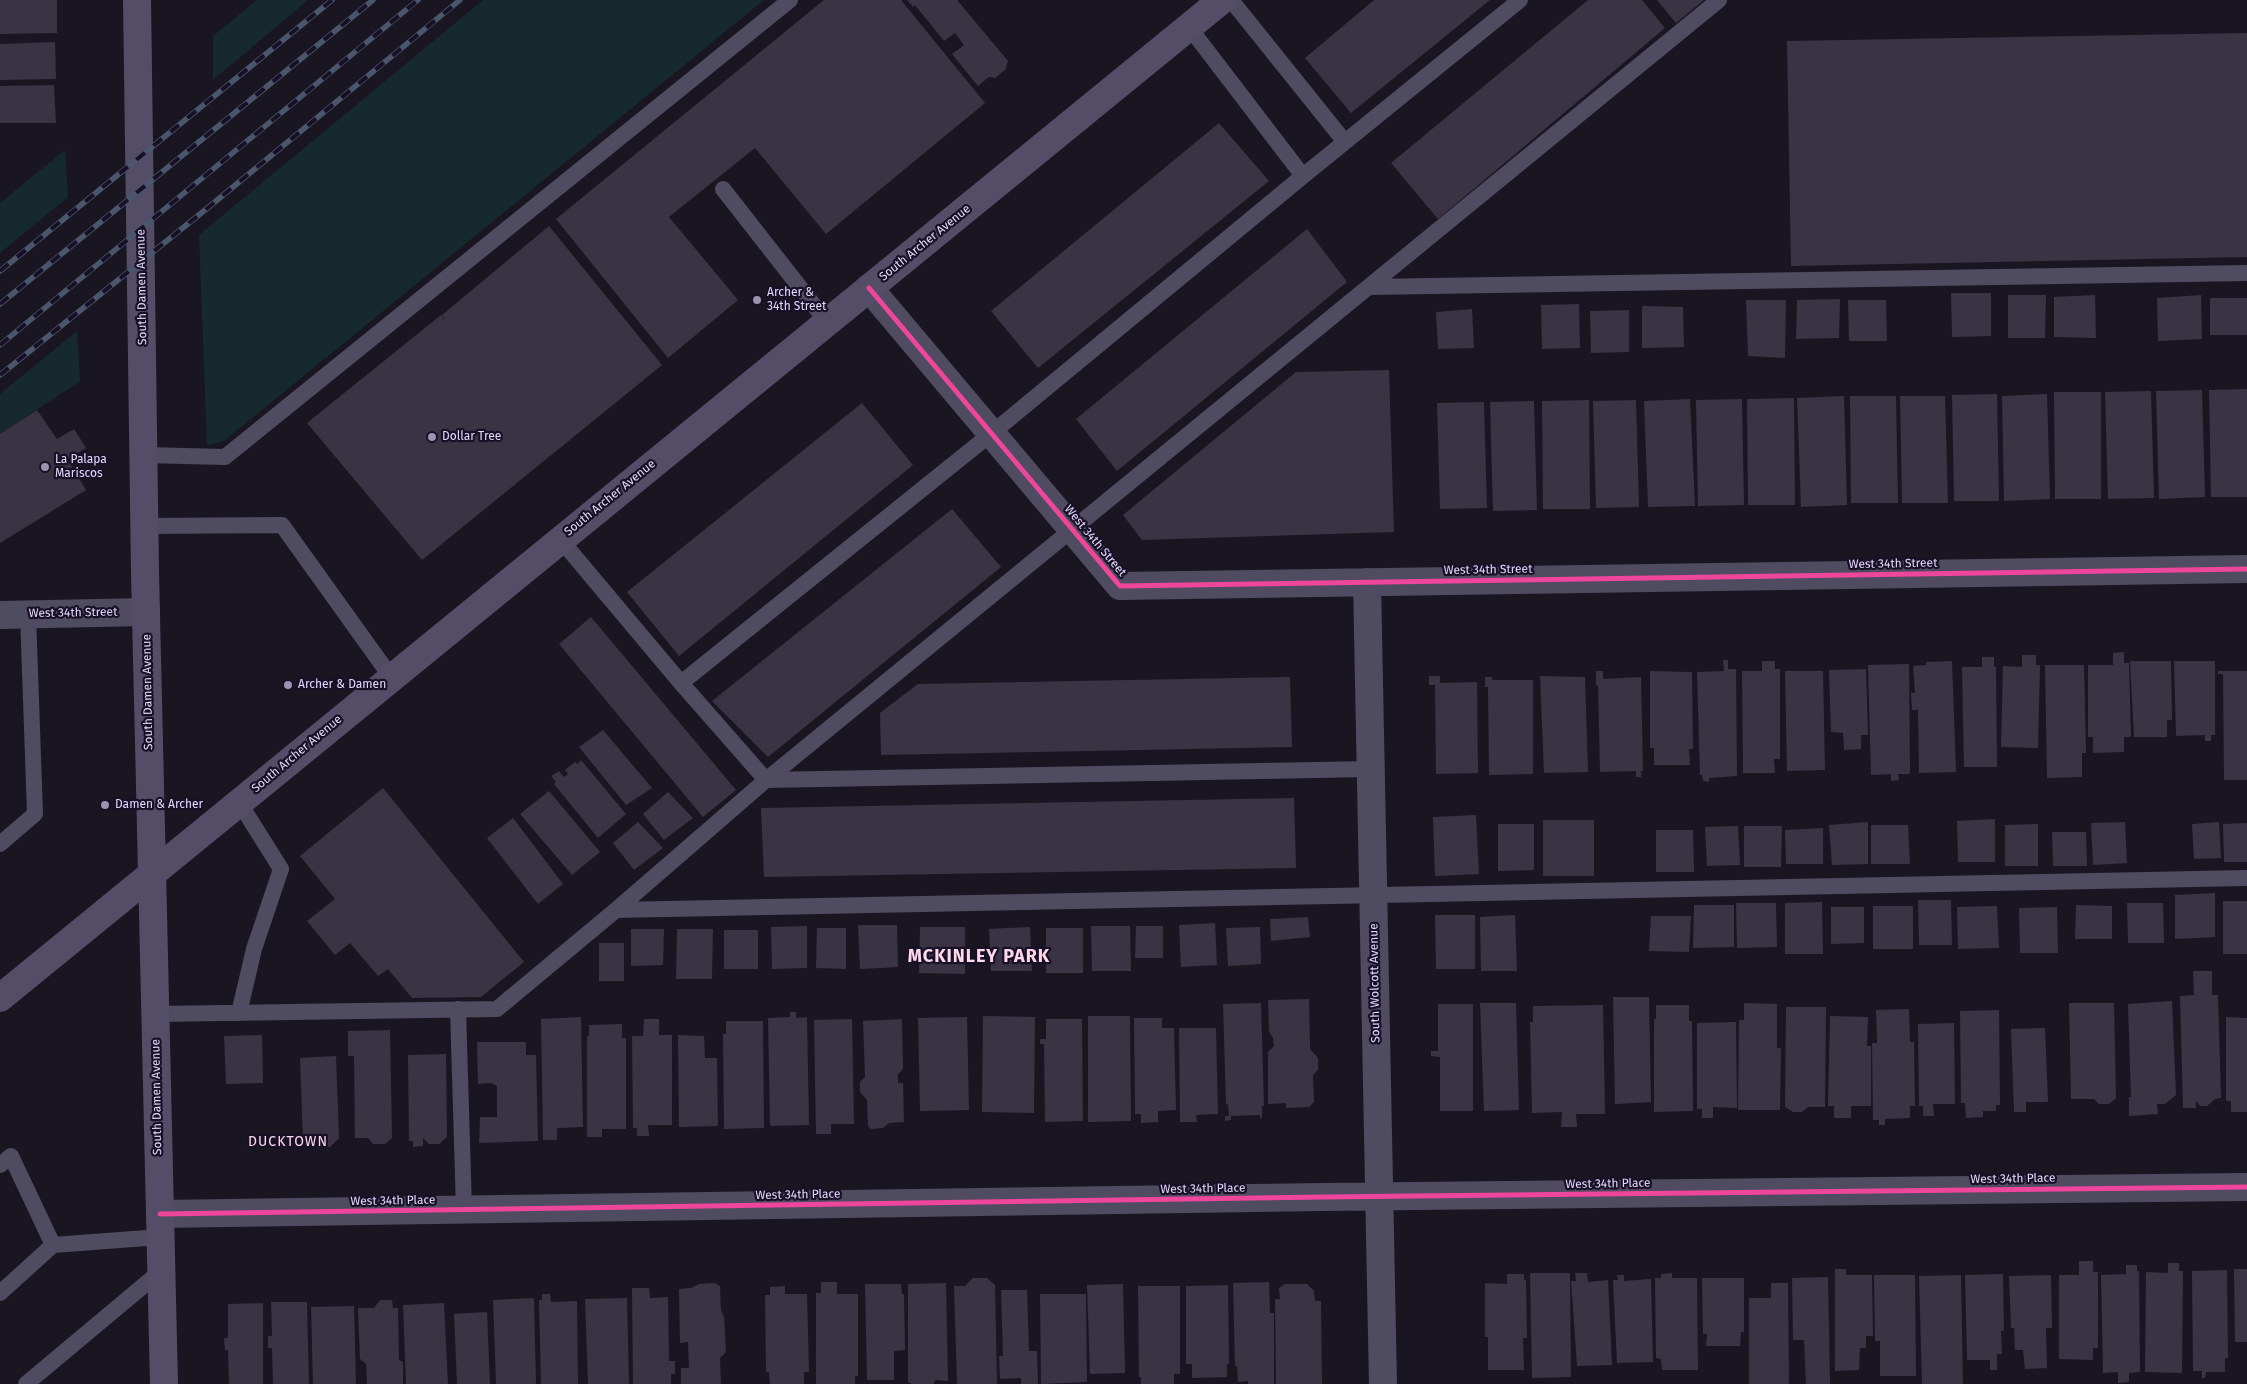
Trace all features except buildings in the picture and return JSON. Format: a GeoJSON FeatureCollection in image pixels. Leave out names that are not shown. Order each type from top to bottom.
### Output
{"type":"FeatureCollection","features":[{"type":"Feature","properties":{"kind":"main road","name":"South Damen Avenue"},"geometry":{"type":"LineString","coordinates":[[138,0],[146,612],[164,1384]]}},
{"type":"Feature","properties":{"kind":"main road","name":"South Archer Avenue"},"geometry":{"type":"LineString","coordinates":[[0,998],[1222,0]]}},
{"type":"Feature","properties":{"kind":"street","name":"West 34th Street"},"geometry":{"type":"LineString","coordinates":[[869,288],[1120,586],[2247,569]]}},
{"type":"Feature","properties":{"kind":"street","name":"South Wolcott Avenue"},"geometry":{"type":"LineString","coordinates":[[1367,582],[1383,1384]]}},
{"type":"Feature","properties":{"kind":"street","name":"West 34th Street"},"geometry":{"type":"LineString","coordinates":[[0,615],[146,612]]}},
{"type":"Feature","properties":{"kind":"street","name":"West 34th Place"},"geometry":{"type":"LineString","coordinates":[[160,1225],[464,1210],[1379,1196],[2247,1187]]}},
{"type":"Feature","properties":{"kind":"lane"},"geometry":{"type":"LineString","coordinates":[[144,455],[225,457],[790,0]]}},
{"type":"Feature","properties":{"kind":"lane"},"geometry":{"type":"LineString","coordinates":[[1231,0],[1345,142]]}},
{"type":"Feature","properties":{"kind":"lane"},"geometry":{"type":"LineString","coordinates":[[681,683],[992,433],[1303,176],[1520,0]]}},
{"type":"Feature","properties":{"kind":"lane"},"geometry":{"type":"LineString","coordinates":[[155,1014],[498,1008],[616,910],[766,780],[1719,0]]}},
{"type":"Feature","properties":{"kind":"lane"},"geometry":{"type":"LineString","coordinates":[[1189,27],[1303,176]]}},
{"type":"Feature","properties":{"kind":"lane"},"geometry":{"type":"LineString","coordinates":[[723,189],[827,322]]}},
{"type":"Feature","properties":{"kind":"lane"},"geometry":{"type":"LineString","coordinates":[[1369,287],[2247,273]]}},
{"type":"Feature","properties":{"kind":"lane"},"geometry":{"type":"LineString","coordinates":[[145,526],[282,524],[391,677]]}},
{"type":"Feature","properties":{"kind":"lane"},"geometry":{"type":"LineString","coordinates":[[560,539],[681,683],[766,780],[1371,769]]}},
{"type":"Feature","properties":{"kind":"lane"},"geometry":{"type":"LineString","coordinates":[[0,844],[35,814],[28,614]]}},
{"type":"Feature","properties":{"kind":"lane"},"geometry":{"type":"LineString","coordinates":[[239,802],[281,869],[254,949],[239,1012]]}},
{"type":"Feature","properties":{"kind":"lane"},"geometry":{"type":"LineString","coordinates":[[616,910],[2247,878]]}},
{"type":"Feature","properties":{"kind":"lane"},"geometry":{"type":"LineString","coordinates":[[458,1009],[464,1210]]}},
{"type":"Feature","properties":{"kind":"lane"},"geometry":{"type":"LineString","coordinates":[[5,1160],[53,1245]]}},
{"type":"Feature","properties":{"kind":"lane"},"geometry":{"type":"LineString","coordinates":[[0,1293],[53,1245],[160,1225]]}},
{"type":"Feature","properties":{"kind":"lane"},"geometry":{"type":"LineString","coordinates":[[26,1384],[161,1270]]}},
{"type":"Feature","properties":{"kind":"green space"},"geometry":{"type":"Polygon","coordinates":[[[257,0],[308,0],[213,80],[213,36],[257,0]]]}},
{"type":"Feature","properties":{"kind":"green space"},"geometry":{"type":"Polygon","coordinates":[[[483,0],[764,0],[224,441],[207,446],[199,235],[483,0]]]}},
{"type":"Feature","properties":{"kind":"green space"},"geometry":{"type":"Polygon","coordinates":[[[65,150],[68,197],[0,253],[0,203],[65,150]]]}},
{"type":"Feature","properties":{"kind":"green space"},"geometry":{"type":"Polygon","coordinates":[[[77,331],[80,381],[0,434],[0,394],[77,331]]]}},
{"type":"Feature","properties":{"kind":"railway"},"geometry":{"type":"LineString","coordinates":[[0,271],[332,0]]}},
{"type":"Feature","properties":{"kind":"railway"},"geometry":{"type":"LineString","coordinates":[[0,304],[373,0]]}},
{"type":"Feature","properties":{"kind":"railway"},"geometry":{"type":"LineString","coordinates":[[0,345],[418,0]]}},
{"type":"Feature","properties":{"kind":"railway"},"geometry":{"type":"LineString","coordinates":[[0,375],[210,206],[460,0]]}},
{"type":"Feature","properties":{"kind":"cycle path"},"geometry":{"type":"LineString","coordinates":[[869,288],[1120,586],[2247,569]]}},
{"type":"Feature","properties":{"kind":"cycle path"},"geometry":{"type":"LineString","coordinates":[[160,1214],[1323,1197],[2247,1187]]}},
{"type":"Feature","properties":{"kind":"place","name":"Archer & 34th Street"},"geometry":{"type":"Point","coordinates":[757,300]}},
{"type":"Feature","properties":{"kind":"place","name":"Dollar Tree"},"geometry":{"type":"Point","coordinates":[432,437]}},
{"type":"Feature","properties":{"kind":"place","name":"La Palapa Mariscos"},"geometry":{"type":"Point","coordinates":[45,467]}},
{"type":"Feature","properties":{"kind":"place","name":"Archer & Damen"},"geometry":{"type":"Point","coordinates":[288,685]}},
{"type":"Feature","properties":{"kind":"place","name":"Damen & Archer"},"geometry":{"type":"Point","coordinates":[105,805]}},
{"type":"Feature","properties":{"kind":"district","name":"MCKINLEY PARK"},"geometry":{"type":"Point","coordinates":[979,957]}},
{"type":"Feature","properties":{"kind":"district","name":"DUCKTOWN"},"geometry":{"type":"Point","coordinates":[288,1142]}}]}
